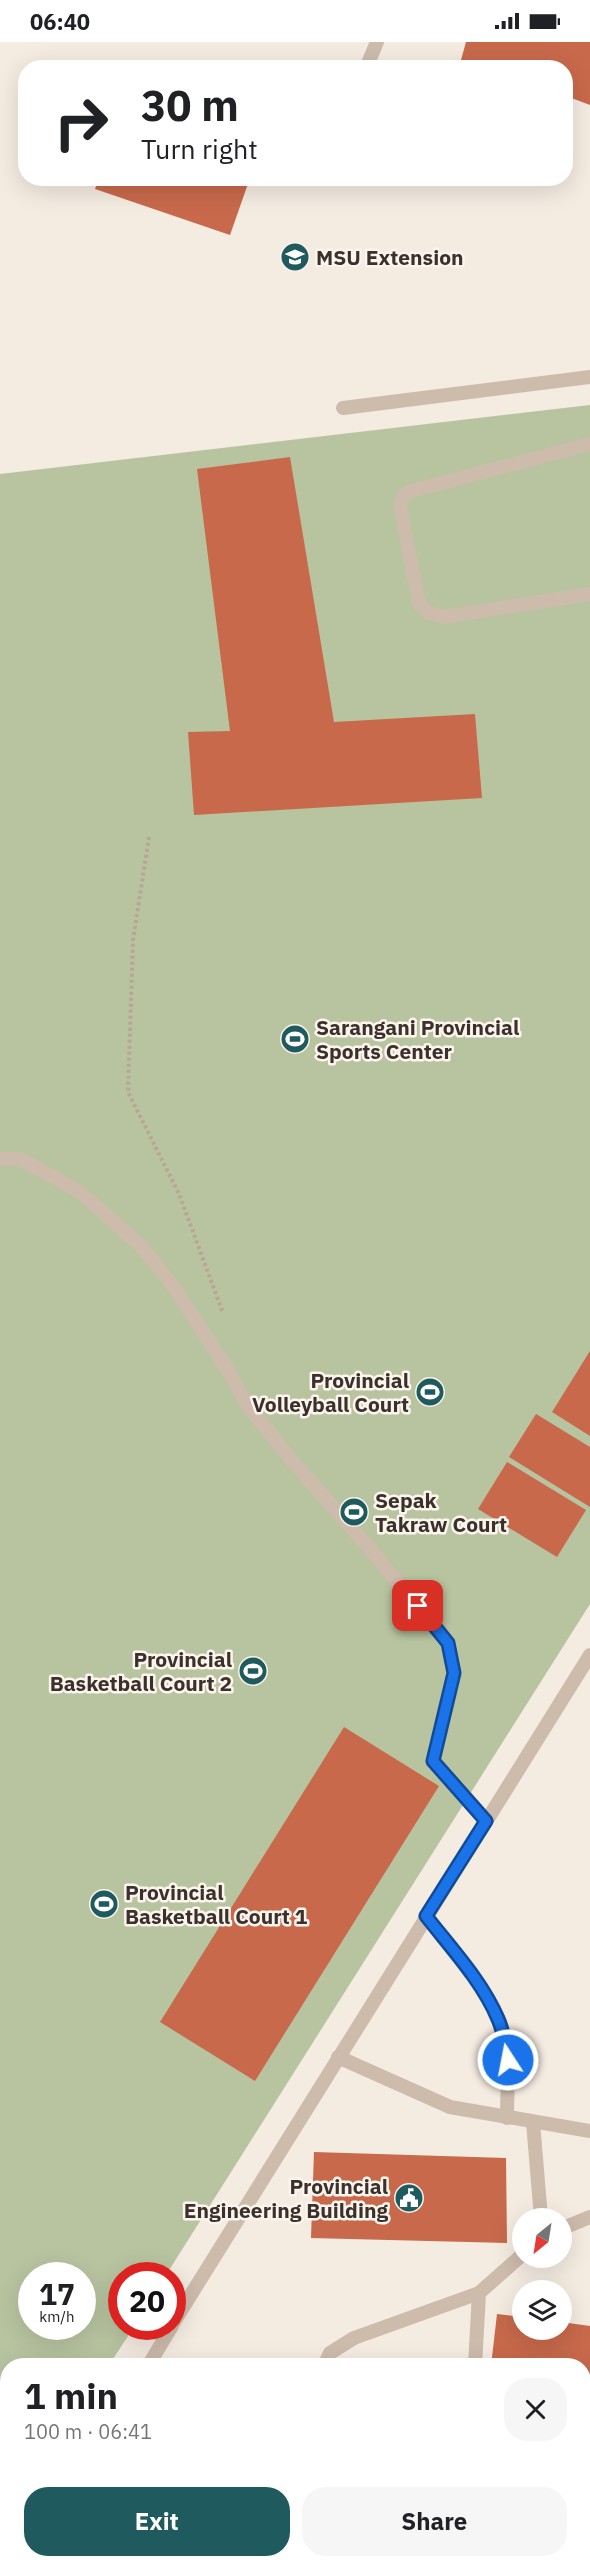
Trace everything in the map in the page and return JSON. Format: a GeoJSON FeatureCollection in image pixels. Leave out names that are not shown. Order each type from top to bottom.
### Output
{"type":"FeatureCollection","features":[{"type":"Feature","properties":{"kind":"lane"},"geometry":{"type":"LineString","coordinates":[[369,60],[376,42]]}},
{"type":"Feature","properties":{"kind":"lane"},"geometry":{"type":"LineString","coordinates":[[343,408],[590,377]]}},
{"type":"Feature","properties":{"kind":"lane"},"geometry":{"type":"LineString","coordinates":[[590,444],[411,491],[403,496],[400,505],[419,604],[429,613],[444,617],[590,594]]}},
{"type":"Feature","properties":{"kind":"lane"},"geometry":{"type":"LineString","coordinates":[[0,1159],[21,1159],[81,1192],[142,1247],[173,1286],[247,1405],[448,1643],[454,1673],[433,1761],[486,1821]]}},
{"type":"Feature","properties":{"kind":"lane"},"geometry":{"type":"LineString","coordinates":[[186,2303],[590,1655]]}},
{"type":"Feature","properties":{"kind":"lane"},"geometry":{"type":"LineString","coordinates":[[426,1916],[464,1964],[499,2020],[508,2060],[507,2118]]}},
{"type":"Feature","properties":{"kind":"lane"},"geometry":{"type":"LineString","coordinates":[[338,2057],[450,2107],[590,2131]]}},
{"type":"Feature","properties":{"kind":"lane"},"geometry":{"type":"LineString","coordinates":[[533,2122],[540,2208]]}},
{"type":"Feature","properties":{"kind":"lane"},"geometry":{"type":"LineString","coordinates":[[572,2224],[590,2217]]}},
{"type":"Feature","properties":{"kind":"lane"},"geometry":{"type":"LineString","coordinates":[[328,2358],[330,2353],[354,2338],[479,2293],[512,2264]]}},
{"type":"Feature","properties":{"kind":"lane"},"geometry":{"type":"LineString","coordinates":[[475,2358],[479,2293]]}},
{"type":"Feature","properties":{"kind":"lane"},"geometry":{"type":"LineString","coordinates":[[153,2358],[164,2340]]}},
{"type":"Feature","properties":{"kind":"path"},"geometry":{"type":"LineString","coordinates":[[149,837],[133,940],[128,1092],[179,1194],[225,1317]]}},
{"type":"Feature","properties":{"kind":"green space","name":"Sarangani Provincial Sports Center"},"geometry":{"type":"Polygon","coordinates":[[[590,405],[590,1604],[174,2262],[108,2262],[108,2340],[125,2340],[114,2358],[0,2358],[0,474],[590,405]]]}},
{"type":"Feature","properties":{"kind":"building"},"geometry":{"type":"Polygon","coordinates":[[[466,42],[590,42],[590,105],[573,99],[573,60],[461,60],[466,42]]]}},
{"type":"Feature","properties":{"kind":"building"},"geometry":{"type":"Polygon","coordinates":[[[96,186],[247,186],[230,235],[95,189],[96,186]]]}},
{"type":"Feature","properties":{"kind":"building"},"geometry":{"type":"Polygon","coordinates":[[[290,457],[334,722],[475,714],[482,798],[194,815],[188,732],[230,731],[197,469],[290,457]]]}},
{"type":"Feature","properties":{"kind":"building"},"geometry":{"type":"Polygon","coordinates":[[[590,1351],[590,1436],[552,1412],[590,1351]]]}},
{"type":"Feature","properties":{"kind":"building"},"geometry":{"type":"Polygon","coordinates":[[[536,1414],[590,1447],[590,1507],[509,1457],[536,1414]]]}},
{"type":"Feature","properties":{"kind":"building"},"geometry":{"type":"Polygon","coordinates":[[[507,1462],[586,1510],[557,1557],[478,1509],[507,1462]]]}},
{"type":"Feature","properties":{"kind":"building"},"geometry":{"type":"Polygon","coordinates":[[[344,1727],[439,1786],[255,2081],[160,2022],[344,1727]]]}},
{"type":"Feature","properties":{"kind":"building","name":"Provincial Engineering Building"},"geometry":{"type":"Polygon","coordinates":[[[314,2152],[506,2158],[507,2243],[311,2238],[314,2152]]]}},
{"type":"Feature","properties":{"kind":"building"},"geometry":{"type":"Polygon","coordinates":[[[497,2314],[512,2316],[512,2340],[572,2340],[572,2324],[590,2326],[590,2358],[492,2358],[497,2314]]]}},
{"type":"Feature","properties":{"kind":"place","name":"MSU Extension"},"geometry":{"type":"Point","coordinates":[295,257]}},
{"type":"Feature","properties":{"kind":"place","name":"Sarangani Provincial Sports Center"},"geometry":{"type":"Point","coordinates":[295,1039]}},
{"type":"Feature","properties":{"kind":"place","name":"Provincial Volleyball Court"},"geometry":{"type":"Point","coordinates":[430,1392]}},
{"type":"Feature","properties":{"kind":"place","name":"Sepak Takraw Court"},"geometry":{"type":"Point","coordinates":[354,1512]}},
{"type":"Feature","properties":{"kind":"place","name":"Provincial Basketball Court 2"},"geometry":{"type":"Point","coordinates":[253,1671]}},
{"type":"Feature","properties":{"kind":"place","name":"Provincial Basketball Court 1"},"geometry":{"type":"Point","coordinates":[104,1904]}},
{"type":"Feature","properties":{"kind":"place","name":"Provincial Engineering Building"},"geometry":{"type":"Point","coordinates":[409,2198]}},
{"type":"Feature","properties":{"kind":"route"},"geometry":{"type":"LineString","coordinates":[[418,1606],[448,1643],[454,1673],[439,1727],[433,1761],[486,1821],[426,1916],[464,1964],[492,2006],[504,2034],[508,2060]]}}]}
